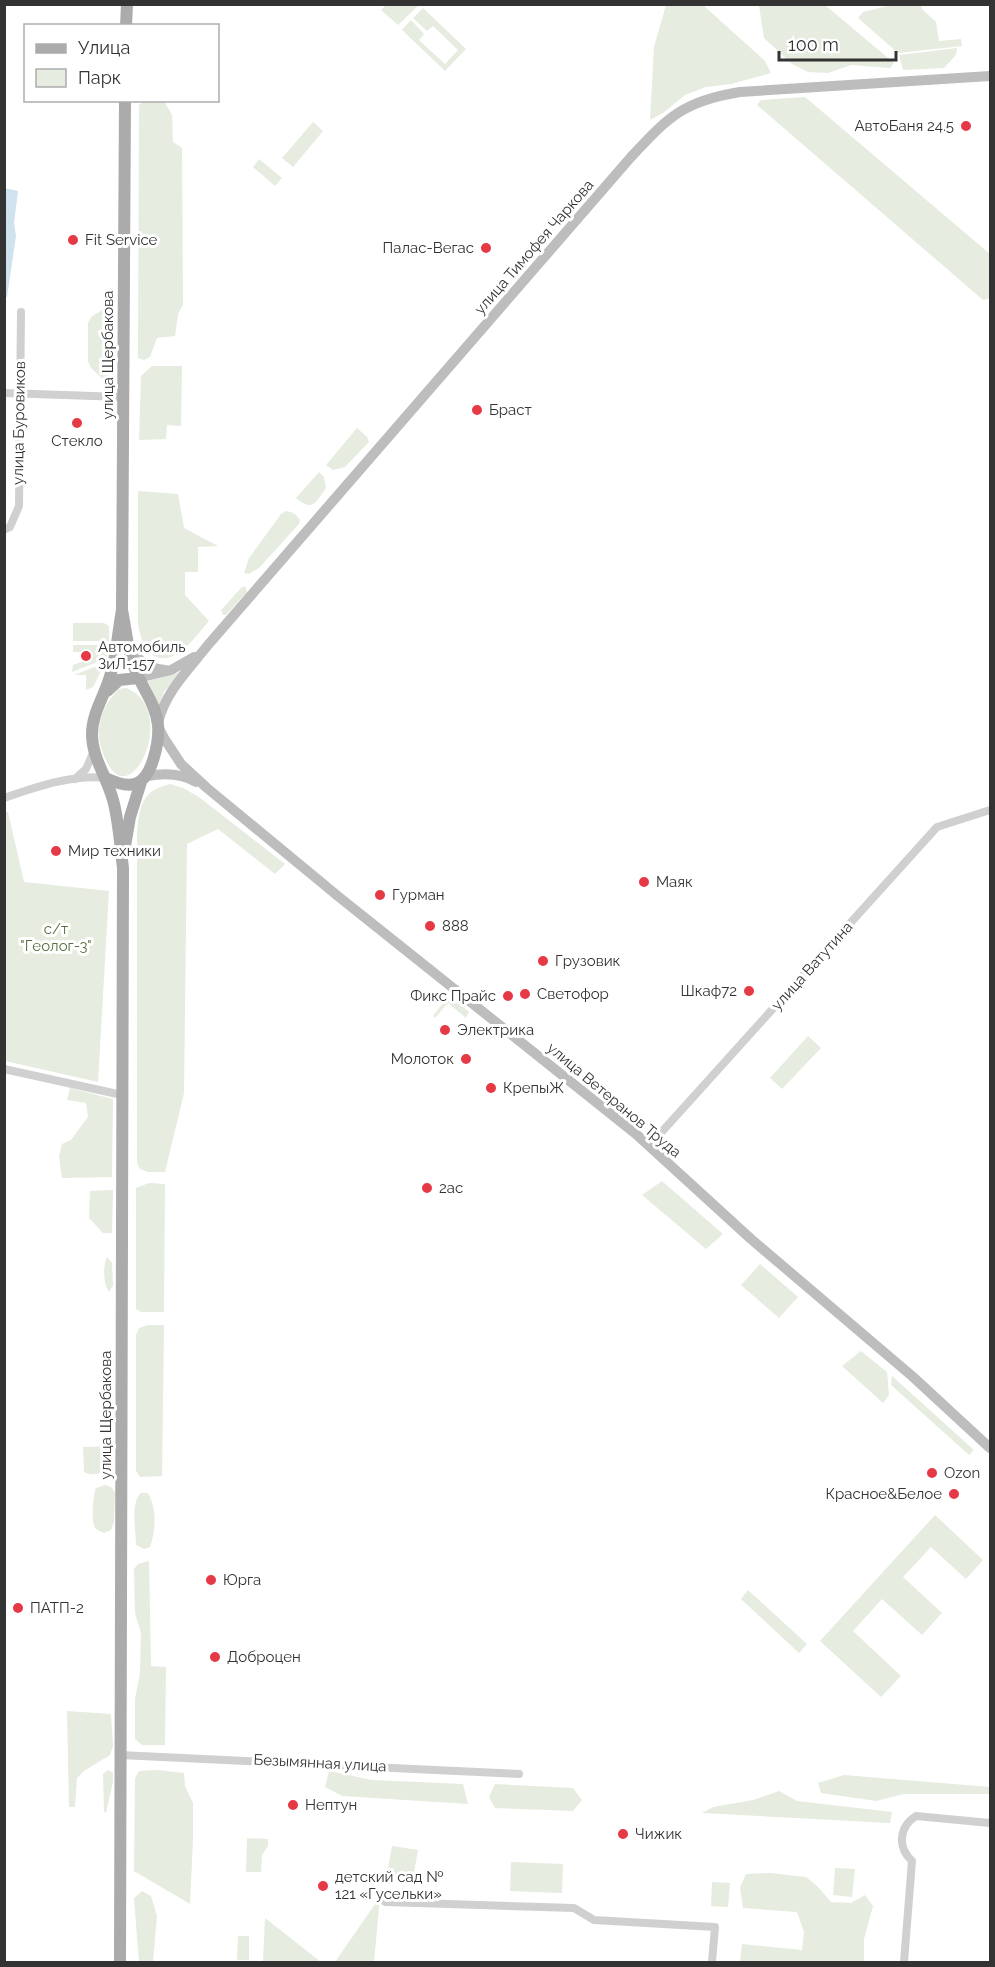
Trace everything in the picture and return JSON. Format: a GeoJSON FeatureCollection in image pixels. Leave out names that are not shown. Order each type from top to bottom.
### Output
{"type":"FeatureCollection","features":[{"type":"Feature","properties":{"kind":"main road"},"geometry":{"type":"LineString","coordinates":[[126,24],[127,4]]}},
{"type":"Feature","properties":{"kind":"main road","name":"улица Тимофея Чаркова"},"geometry":{"type":"LineString","coordinates":[[208,645],[620,170],[652,134],[671,117],[690,104],[714,96],[740,92],[990,76]]}},
{"type":"Feature","properties":{"kind":"main road","name":"улица Щербакова"},"geometry":{"type":"LineString","coordinates":[[122,610],[125,102]]}},
{"type":"Feature","properties":{"kind":"main road"},"geometry":{"type":"LineString","coordinates":[[122,610],[129,648],[138,678],[151,702],[158,725],[181,764],[207,788]]}},
{"type":"Feature","properties":{"kind":"main road"},"geometry":{"type":"LineString","coordinates":[[122,610],[111,674],[93,720],[92,736],[94,750],[106,778],[117,817],[123,868]]}},
{"type":"Feature","properties":{"kind":"main road"},"geometry":{"type":"LineString","coordinates":[[104,694],[119,680],[171,670],[193,658],[208,645]]}},
{"type":"Feature","properties":{"kind":"main road"},"geometry":{"type":"LineString","coordinates":[[123,868],[130,817],[157,747],[158,725],[165,702],[171,691],[208,645]]}},
{"type":"Feature","properties":{"kind":"main road"},"geometry":{"type":"LineString","coordinates":[[129,648],[145,665],[155,669],[171,670]]}},
{"type":"Feature","properties":{"kind":"main road"},"geometry":{"type":"LineString","coordinates":[[106,778],[132,785],[164,774],[176,775],[191,779],[207,788]]}},
{"type":"Feature","properties":{"kind":"main road","name":"улица Ветеранов Труда"},"geometry":{"type":"LineString","coordinates":[[207,788],[339,897],[594,1099],[751,1239],[912,1376],[990,1448]]}},
{"type":"Feature","properties":{"kind":"main road","name":"улица Щербакова"},"geometry":{"type":"LineString","coordinates":[[120,1962],[123,868]]}},
{"type":"Feature","properties":{"kind":"street","name":"улица Буровиков"},"geometry":{"type":"LineString","coordinates":[[4,530],[10,527],[19,507],[21,312]]}},
{"type":"Feature","properties":{"kind":"street"},"geometry":{"type":"LineString","coordinates":[[4,393],[123,398]]}},
{"type":"Feature","properties":{"kind":"street"},"geometry":{"type":"LineString","coordinates":[[73,780],[86,769],[94,750]]}},
{"type":"Feature","properties":{"kind":"street"},"geometry":{"type":"LineString","coordinates":[[4,798],[32,789],[92,776],[106,778]]}},
{"type":"Feature","properties":{"kind":"street","name":"улица Ватутина"},"geometry":{"type":"LineString","coordinates":[[649,1146],[937,827],[990,810]]}},
{"type":"Feature","properties":{"kind":"street"},"geometry":{"type":"LineString","coordinates":[[4,1069],[122,1095]]}},
{"type":"Feature","properties":{"kind":"street","name":"Безымянная улица"},"geometry":{"type":"LineString","coordinates":[[120,1755],[519,1774]]}},
{"type":"Feature","properties":{"kind":"street"},"geometry":{"type":"LineString","coordinates":[[904,1962],[912,1861],[905,1853],[901,1837],[907,1822],[916,1816],[990,1823]]}},
{"type":"Feature","properties":{"kind":"street"},"geometry":{"type":"LineString","coordinates":[[385,1902],[574,1908],[594,1920],[715,1927],[712,1962]]}},
{"type":"Feature","properties":{"kind":"green space"},"geometry":{"type":"Polygon","coordinates":[[[387,4],[419,5],[398,25],[381,10],[387,4]]]}},
{"type":"Feature","properties":{"kind":"green space"},"geometry":{"type":"Polygon","coordinates":[[[896,4],[921,5],[922,9],[936,22],[939,41],[961,39],[962,46],[898,53],[858,18],[863,12],[896,4]]]}},
{"type":"Feature","properties":{"kind":"green space"},"geometry":{"type":"Polygon","coordinates":[[[666,5],[703,5],[765,61],[771,73],[731,84],[706,87],[685,95],[663,113],[650,120],[654,47],[666,5]]]}},
{"type":"Feature","properties":{"kind":"green space"},"geometry":{"type":"Polygon","coordinates":[[[759,5],[825,5],[894,63],[890,68],[851,65],[828,73],[808,72],[792,64],[764,38],[759,5]]]}},
{"type":"Feature","properties":{"kind":"green space"},"geometry":{"type":"Polygon","coordinates":[[[423,8],[466,49],[445,71],[402,30],[411,20],[424,34],[419,40],[445,64],[458,50],[433,26],[427,31],[413,18],[423,8]]]}},
{"type":"Feature","properties":{"kind":"green space"},"geometry":{"type":"Polygon","coordinates":[[[957,48],[956,55],[944,68],[903,70],[899,55],[957,48]]]}},
{"type":"Feature","properties":{"kind":"green space"},"geometry":{"type":"Polygon","coordinates":[[[805,97],[990,254],[990,298],[983,300],[757,105],[761,100],[805,97]]]}},
{"type":"Feature","properties":{"kind":"green space"},"geometry":{"type":"Polygon","coordinates":[[[143,102],[165,102],[172,115],[173,142],[182,148],[183,305],[178,314],[175,336],[157,338],[150,357],[144,360],[138,358],[139,105],[143,102]]]}},
{"type":"Feature","properties":{"kind":"green space"},"geometry":{"type":"Polygon","coordinates":[[[313,122],[323,131],[293,167],[282,158],[313,122]]]}},
{"type":"Feature","properties":{"kind":"green space"},"geometry":{"type":"Polygon","coordinates":[[[259,159],[282,178],[275,186],[253,167],[259,159]]]}},
{"type":"Feature","properties":{"kind":"green space"},"geometry":{"type":"Polygon","coordinates":[[[105,308],[111,310],[110,382],[106,382],[91,368],[88,361],[88,323],[91,317],[105,308]]]}},
{"type":"Feature","properties":{"kind":"green space"},"geometry":{"type":"Polygon","coordinates":[[[152,366],[182,366],[181,426],[167,425],[166,439],[139,440],[141,376],[152,366]]]}},
{"type":"Feature","properties":{"kind":"green space"},"geometry":{"type":"Polygon","coordinates":[[[357,428],[369,442],[345,467],[333,470],[326,465],[357,428]]]}},
{"type":"Feature","properties":{"kind":"green space"},"geometry":{"type":"Polygon","coordinates":[[[319,472],[324,477],[326,488],[316,501],[310,505],[296,498],[319,472]]]}},
{"type":"Feature","properties":{"kind":"green space"},"geometry":{"type":"Polygon","coordinates":[[[138,491],[178,494],[184,528],[218,546],[198,547],[198,572],[185,572],[185,595],[209,621],[184,649],[166,658],[159,658],[147,649],[138,624],[138,491]]]}},
{"type":"Feature","properties":{"kind":"green space"},"geometry":{"type":"Polygon","coordinates":[[[286,511],[297,516],[300,520],[299,524],[259,568],[249,574],[244,573],[249,558],[281,514],[286,511]]]}},
{"type":"Feature","properties":{"kind":"green space"},"geometry":{"type":"Polygon","coordinates":[[[245,586],[247,592],[226,615],[223,615],[221,610],[245,586]]]}},
{"type":"Feature","properties":{"kind":"green space"},"geometry":{"type":"Polygon","coordinates":[[[73,623],[104,623],[109,626],[109,641],[73,641],[73,623]]]}},
{"type":"Feature","properties":{"kind":"green space"},"geometry":{"type":"Polygon","coordinates":[[[73,645],[108,645],[107,658],[72,672],[73,665],[92,658],[92,652],[73,652],[73,645]]]}},
{"type":"Feature","properties":{"kind":"green space"},"geometry":{"type":"Polygon","coordinates":[[[105,663],[93,687],[86,690],[86,675],[74,675],[105,663]]]}},
{"type":"Feature","properties":{"kind":"green space"},"geometry":{"type":"Polygon","coordinates":[[[180,672],[164,692],[159,705],[148,681],[180,672]]]}},
{"type":"Feature","properties":{"kind":"green space"},"geometry":{"type":"Polygon","coordinates":[[[126,688],[141,699],[149,715],[150,733],[146,751],[139,766],[129,775],[118,775],[108,764],[104,755],[99,731],[103,711],[110,699],[119,689],[126,688]]]}},
{"type":"Feature","properties":{"kind":"green space"},"geometry":{"type":"Polygon","coordinates":[[[170,784],[199,797],[285,864],[275,874],[218,829],[187,844],[184,1093],[165,1172],[148,1172],[140,1169],[137,1163],[137,832],[141,807],[148,795],[170,784]]]}},
{"type":"Feature","properties":{"kind":"green space","name":"с/т \"Геолог-3\""},"geometry":{"type":"Polygon","coordinates":[[[5,812],[8,812],[24,882],[109,891],[98,1082],[5,1061],[5,812]]]}},
{"type":"Feature","properties":{"kind":"green space"},"geometry":{"type":"Polygon","coordinates":[[[449,995],[469,1012],[466,1018],[448,1003],[435,1018],[433,1016],[449,995]]]}},
{"type":"Feature","properties":{"kind":"green space"},"geometry":{"type":"Polygon","coordinates":[[[808,1036],[821,1048],[782,1089],[770,1078],[808,1036]]]}},
{"type":"Feature","properties":{"kind":"green space"},"geometry":{"type":"Polygon","coordinates":[[[70,1088],[113,1099],[112,1177],[62,1178],[59,1156],[62,1144],[71,1140],[88,1117],[86,1103],[67,1100],[70,1088]]]}},
{"type":"Feature","properties":{"kind":"green space"},"geometry":{"type":"Polygon","coordinates":[[[662,1181],[723,1234],[706,1249],[642,1195],[662,1181]]]}},
{"type":"Feature","properties":{"kind":"green space"},"geometry":{"type":"Polygon","coordinates":[[[149,1183],[165,1184],[164,1312],[141,1312],[136,1309],[136,1188],[149,1183]]]}},
{"type":"Feature","properties":{"kind":"green space"},"geometry":{"type":"Polygon","coordinates":[[[113,1190],[112,1233],[103,1233],[89,1218],[90,1191],[113,1190]]]}},
{"type":"Feature","properties":{"kind":"green space"},"geometry":{"type":"Polygon","coordinates":[[[107,1257],[112,1263],[113,1286],[109,1292],[104,1275],[107,1257]]]}},
{"type":"Feature","properties":{"kind":"green space"},"geometry":{"type":"Polygon","coordinates":[[[760,1264],[798,1297],[779,1318],[741,1285],[760,1264]]]}},
{"type":"Feature","properties":{"kind":"green space"},"geometry":{"type":"Polygon","coordinates":[[[148,1325],[164,1325],[162,1476],[140,1477],[136,1471],[136,1335],[139,1328],[148,1325]]]}},
{"type":"Feature","properties":{"kind":"green space"},"geometry":{"type":"Polygon","coordinates":[[[861,1351],[887,1372],[889,1395],[883,1403],[842,1366],[861,1351]]]}},
{"type":"Feature","properties":{"kind":"green space"},"geometry":{"type":"Polygon","coordinates":[[[892,1376],[974,1450],[969,1455],[891,1385],[892,1376]]]}},
{"type":"Feature","properties":{"kind":"green space"},"geometry":{"type":"Polygon","coordinates":[[[114,1446],[113,1458],[102,1472],[91,1474],[84,1472],[83,1447],[114,1446]]]}},
{"type":"Feature","properties":{"kind":"green space"},"geometry":{"type":"Polygon","coordinates":[[[105,1485],[111,1487],[115,1492],[114,1522],[111,1530],[104,1533],[95,1528],[93,1508],[96,1488],[105,1485]]]}},
{"type":"Feature","properties":{"kind":"green space"},"geometry":{"type":"Polygon","coordinates":[[[141,1493],[148,1493],[155,1520],[150,1547],[144,1549],[136,1545],[135,1510],[141,1493]]]}},
{"type":"Feature","properties":{"kind":"green space"},"geometry":{"type":"Polygon","coordinates":[[[935,1515],[983,1560],[966,1579],[931,1547],[903,1577],[942,1613],[922,1635],[882,1599],[853,1631],[901,1676],[881,1697],[820,1641],[935,1515]]]}},
{"type":"Feature","properties":{"kind":"green space"},"geometry":{"type":"Polygon","coordinates":[[[149,1561],[151,1666],[166,1667],[165,1745],[142,1745],[135,1739],[135,1699],[140,1673],[141,1633],[135,1613],[134,1569],[138,1564],[149,1561]]]}},
{"type":"Feature","properties":{"kind":"green space"},"geometry":{"type":"Polygon","coordinates":[[[748,1590],[807,1644],[799,1653],[741,1599],[748,1590]]]}},
{"type":"Feature","properties":{"kind":"green space"},"geometry":{"type":"Polygon","coordinates":[[[67,1711],[111,1714],[113,1746],[110,1755],[77,1778],[75,1807],[69,1807],[67,1711]]]}},
{"type":"Feature","properties":{"kind":"green space"},"geometry":{"type":"Polygon","coordinates":[[[108,1770],[113,1773],[113,1782],[106,1813],[104,1812],[103,1774],[108,1770]]]}},
{"type":"Feature","properties":{"kind":"green space"},"geometry":{"type":"Polygon","coordinates":[[[158,1770],[184,1773],[185,1786],[193,1803],[190,1904],[134,1871],[135,1778],[139,1771],[158,1770]]]}},
{"type":"Feature","properties":{"kind":"green space"},"geometry":{"type":"Polygon","coordinates":[[[329,1771],[372,1780],[463,1784],[468,1804],[342,1796],[325,1787],[329,1771]]]}},
{"type":"Feature","properties":{"kind":"green space"},"geometry":{"type":"Polygon","coordinates":[[[844,1775],[990,1787],[990,1794],[904,1794],[876,1801],[821,1793],[818,1783],[844,1775]]]}},
{"type":"Feature","properties":{"kind":"green space"},"geometry":{"type":"Polygon","coordinates":[[[495,1784],[573,1788],[582,1800],[573,1811],[495,1808],[489,1797],[495,1784]]]}},
{"type":"Feature","properties":{"kind":"green space"},"geometry":{"type":"Polygon","coordinates":[[[779,1791],[797,1801],[892,1812],[890,1823],[702,1813],[713,1807],[753,1800],[779,1791]]]}},
{"type":"Feature","properties":{"kind":"green space"},"geometry":{"type":"Polygon","coordinates":[[[247,1838],[268,1839],[268,1846],[262,1855],[261,1872],[246,1872],[247,1838]]]}},
{"type":"Feature","properties":{"kind":"green space"},"geometry":{"type":"Polygon","coordinates":[[[392,1846],[418,1850],[413,1878],[387,1874],[392,1846]]]}},
{"type":"Feature","properties":{"kind":"green space"},"geometry":{"type":"Polygon","coordinates":[[[511,1862],[563,1864],[562,1893],[510,1891],[511,1862]]]}},
{"type":"Feature","properties":{"kind":"green space"},"geometry":{"type":"Polygon","coordinates":[[[835,1868],[855,1869],[852,1897],[833,1895],[835,1868]]]}},
{"type":"Feature","properties":{"kind":"green space"},"geometry":{"type":"Polygon","coordinates":[[[770,1873],[806,1877],[831,1902],[851,1903],[865,1895],[873,1906],[864,1939],[864,1962],[740,1962],[742,1944],[802,1950],[804,1932],[797,1912],[743,1908],[740,1887],[746,1874],[770,1873]]]}},
{"type":"Feature","properties":{"kind":"green space"},"geometry":{"type":"Polygon","coordinates":[[[712,1882],[730,1883],[728,1907],[711,1906],[712,1882]]]}},
{"type":"Feature","properties":{"kind":"green space"},"geometry":{"type":"Polygon","coordinates":[[[142,1891],[151,1896],[157,1916],[153,1962],[139,1962],[134,1898],[142,1891]]]}},
{"type":"Feature","properties":{"kind":"green space"},"geometry":{"type":"Polygon","coordinates":[[[380,1897],[374,1962],[335,1962],[380,1897]]]}},
{"type":"Feature","properties":{"kind":"green space"},"geometry":{"type":"Polygon","coordinates":[[[265,1918],[321,1962],[263,1962],[265,1918]]]}},
{"type":"Feature","properties":{"kind":"green space"},"geometry":{"type":"Polygon","coordinates":[[[238,1936],[249,1936],[249,1960],[237,1960],[238,1936]]]}},
{"type":"Feature","properties":{"kind":"water"},"geometry":{"type":"Polygon","coordinates":[[[4,188],[18,191],[14,223],[16,236],[7,297],[4,297],[4,188]]]}},
{"type":"Feature","properties":{"kind":"place","name":"АвтоБаня 24.5"},"geometry":{"type":"Point","coordinates":[966,126]}},
{"type":"Feature","properties":{"kind":"place","name":"Fit Service"},"geometry":{"type":"Point","coordinates":[73,240]}},
{"type":"Feature","properties":{"kind":"place","name":"Палас-Вегас"},"geometry":{"type":"Point","coordinates":[486,248]}},
{"type":"Feature","properties":{"kind":"place","name":"Браст"},"geometry":{"type":"Point","coordinates":[477,410]}},
{"type":"Feature","properties":{"kind":"place","name":"Стекло"},"geometry":{"type":"Point","coordinates":[77,423]}},
{"type":"Feature","properties":{"kind":"place","name":"Автомобиль ЗиЛ-157"},"geometry":{"type":"Point","coordinates":[86,656]}},
{"type":"Feature","properties":{"kind":"place","name":"Мир техники"},"geometry":{"type":"Point","coordinates":[56,851]}},
{"type":"Feature","properties":{"kind":"place","name":"Маяк"},"geometry":{"type":"Point","coordinates":[644,882]}},
{"type":"Feature","properties":{"kind":"place","name":"Гурман"},"geometry":{"type":"Point","coordinates":[380,895]}},
{"type":"Feature","properties":{"kind":"place","name":"888"},"geometry":{"type":"Point","coordinates":[430,926]}},
{"type":"Feature","properties":{"kind":"place","name":"Грузовик"},"geometry":{"type":"Point","coordinates":[543,961]}},
{"type":"Feature","properties":{"kind":"place","name":"Шкаф72"},"geometry":{"type":"Point","coordinates":[749,991]}},
{"type":"Feature","properties":{"kind":"place","name":"Светофор"},"geometry":{"type":"Point","coordinates":[525,994]}},
{"type":"Feature","properties":{"kind":"place","name":"Фикс Прайс"},"geometry":{"type":"Point","coordinates":[508,996]}},
{"type":"Feature","properties":{"kind":"place","name":"Электрика"},"geometry":{"type":"Point","coordinates":[445,1030]}},
{"type":"Feature","properties":{"kind":"place","name":"Молоток"},"geometry":{"type":"Point","coordinates":[466,1059]}},
{"type":"Feature","properties":{"kind":"place","name":"КрепыЖ"},"geometry":{"type":"Point","coordinates":[491,1088]}},
{"type":"Feature","properties":{"kind":"place","name":"2ас"},"geometry":{"type":"Point","coordinates":[427,1188]}},
{"type":"Feature","properties":{"kind":"place","name":"Ozon"},"geometry":{"type":"Point","coordinates":[932,1473]}},
{"type":"Feature","properties":{"kind":"place","name":"Красное&Белое"},"geometry":{"type":"Point","coordinates":[954,1494]}},
{"type":"Feature","properties":{"kind":"place","name":"Юрга"},"geometry":{"type":"Point","coordinates":[211,1580]}},
{"type":"Feature","properties":{"kind":"place","name":"ПАТП-2"},"geometry":{"type":"Point","coordinates":[18,1608]}},
{"type":"Feature","properties":{"kind":"place","name":"Доброцен"},"geometry":{"type":"Point","coordinates":[215,1657]}},
{"type":"Feature","properties":{"kind":"place","name":"Нептун"},"geometry":{"type":"Point","coordinates":[293,1805]}},
{"type":"Feature","properties":{"kind":"place","name":"Чижик"},"geometry":{"type":"Point","coordinates":[623,1834]}},
{"type":"Feature","properties":{"kind":"place","name":"детский сад № 121 «Гусельки»"},"geometry":{"type":"Point","coordinates":[323,1886]}}]}
